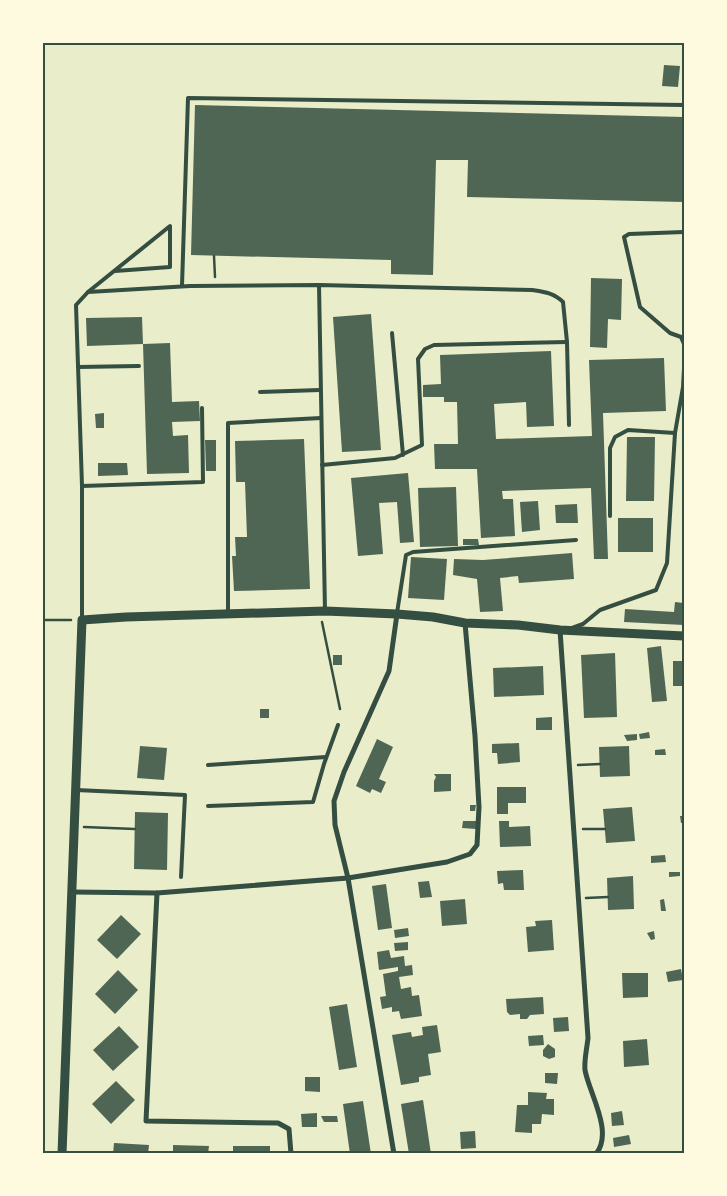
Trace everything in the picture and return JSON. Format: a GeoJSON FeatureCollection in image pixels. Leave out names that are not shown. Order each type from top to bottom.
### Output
{"type":"FeatureCollection","features":[{"type":"Feature","properties":{"kind":"street"},"geometry":{"type":"LineString","coordinates":[[62,1154],[76,790],[78,684],[82,620],[322,611],[397,614],[433,617],[465,623],[518,625],[562,630],[684,636]]}},
{"type":"Feature","properties":{"kind":"street"},"geometry":{"type":"LineString","coordinates":[[394,1154],[348,878],[335,825],[334,801],[344,772],[389,671],[397,614]]}},
{"type":"Feature","properties":{"kind":"street"},"geometry":{"type":"LineString","coordinates":[[72,892],[157,893],[348,878],[447,862],[470,854],[478,844],[479,807],[476,736],[465,623]]}},
{"type":"Feature","properties":{"kind":"street"},"geometry":{"type":"LineString","coordinates":[[562,630],[588,1038],[585,1069],[597,1106],[603,1140],[596,1154]]}},
{"type":"Feature","properties":{"kind":"street"},"geometry":{"type":"LineString","coordinates":[[157,893],[146,1121],[278,1123],[289,1129],[291,1154]]}},
{"type":"Feature","properties":{"kind":"lane"},"geometry":{"type":"LineString","coordinates":[[182,286],[188,98],[684,106]]}},
{"type":"Feature","properties":{"kind":"lane"},"geometry":{"type":"LineString","coordinates":[[82,620],[82,486],[76,305],[88,292],[170,226],[170,267],[115,271]]}},
{"type":"Feature","properties":{"kind":"lane"},"geometry":{"type":"LineString","coordinates":[[684,232],[629,234],[624,237],[640,307],[670,333],[681,337],[684,344]]}},
{"type":"Feature","properties":{"kind":"lane"},"geometry":{"type":"LineString","coordinates":[[88,292],[182,286],[319,285],[532,290],[548,292],[557,296],[563,302],[569,425]]}},
{"type":"Feature","properties":{"kind":"lane"},"geometry":{"type":"LineString","coordinates":[[319,285],[322,611]]}},
{"type":"Feature","properties":{"kind":"lane"},"geometry":{"type":"LineString","coordinates":[[392,333],[403,455]]}},
{"type":"Feature","properties":{"kind":"lane"},"geometry":{"type":"LineString","coordinates":[[322,465],[395,458],[422,445],[418,359],[425,349],[434,345],[566,342]]}},
{"type":"Feature","properties":{"kind":"lane"},"geometry":{"type":"LineString","coordinates":[[78,367],[139,366]]}},
{"type":"Feature","properties":{"kind":"lane"},"geometry":{"type":"LineString","coordinates":[[562,630],[583,624],[600,610],[656,590],[667,563],[675,432],[683,387],[684,368]]}},
{"type":"Feature","properties":{"kind":"lane"},"geometry":{"type":"LineString","coordinates":[[260,392],[320,390]]}},
{"type":"Feature","properties":{"kind":"lane"},"geometry":{"type":"LineString","coordinates":[[82,486],[203,482],[202,408]]}},
{"type":"Feature","properties":{"kind":"lane"},"geometry":{"type":"LineString","coordinates":[[228,614],[228,423],[320,418]]}},
{"type":"Feature","properties":{"kind":"lane"},"geometry":{"type":"LineString","coordinates":[[610,516],[610,448],[615,437],[628,430],[675,432]]}},
{"type":"Feature","properties":{"kind":"lane"},"geometry":{"type":"LineString","coordinates":[[397,614],[406,556],[413,552],[576,540]]}},
{"type":"Feature","properties":{"kind":"lane"},"geometry":{"type":"LineString","coordinates":[[208,806],[313,802],[326,757],[338,726]]}},
{"type":"Feature","properties":{"kind":"lane"},"geometry":{"type":"LineString","coordinates":[[208,765],[326,757]]}},
{"type":"Feature","properties":{"kind":"lane"},"geometry":{"type":"LineString","coordinates":[[76,790],[185,795],[181,877]]}},
{"type":"Feature","properties":{"kind":"path"},"geometry":{"type":"LineString","coordinates":[[214,256],[215,286]]}},
{"type":"Feature","properties":{"kind":"path"},"geometry":{"type":"LineString","coordinates":[[322,611],[340,709]]}},
{"type":"Feature","properties":{"kind":"path"},"geometry":{"type":"LineString","coordinates":[[42,620],[82,620]]}},
{"type":"Feature","properties":{"kind":"path"},"geometry":{"type":"LineString","coordinates":[[578,765],[600,764]]}},
{"type":"Feature","properties":{"kind":"path"},"geometry":{"type":"LineString","coordinates":[[74,827],[135,829]]}},
{"type":"Feature","properties":{"kind":"path"},"geometry":{"type":"LineString","coordinates":[[581,829],[605,829]]}},
{"type":"Feature","properties":{"kind":"path"},"geometry":{"type":"LineString","coordinates":[[585,898],[608,897]]}},
{"type":"Feature","properties":{"kind":"building"},"geometry":{"type":"Polygon","coordinates":[[[664,65],[680,66],[678,87],[662,86],[664,65]]]}},
{"type":"Feature","properties":{"kind":"building"},"geometry":{"type":"Polygon","coordinates":[[[195,105],[684,117],[684,202],[467,197],[468,160],[436,160],[433,275],[391,274],[391,260],[191,255],[195,105]]]}},
{"type":"Feature","properties":{"kind":"building"},"geometry":{"type":"Polygon","coordinates":[[[591,278],[622,279],[621,320],[608,319],[607,348],[590,347],[591,278]]]}},
{"type":"Feature","properties":{"kind":"building"},"geometry":{"type":"Polygon","coordinates":[[[371,314],[381,450],[342,452],[333,317],[371,314]]]}},
{"type":"Feature","properties":{"kind":"building"},"geometry":{"type":"Polygon","coordinates":[[[142,317],[143,344],[87,346],[86,318],[142,317]]]}},
{"type":"Feature","properties":{"kind":"building"},"geometry":{"type":"Polygon","coordinates":[[[170,343],[172,402],[199,401],[200,421],[172,422],[173,436],[188,435],[189,473],[147,474],[143,344],[170,343]]]}},
{"type":"Feature","properties":{"kind":"building"},"geometry":{"type":"Polygon","coordinates":[[[551,351],[554,426],[527,427],[526,402],[494,404],[496,439],[592,436],[589,360],[664,358],[666,411],[603,413],[608,559],[594,559],[591,488],[502,491],[503,499],[513,499],[515,536],[481,538],[477,469],[435,469],[434,444],[458,444],[457,402],[444,402],[444,397],[423,397],[423,385],[441,384],[440,355],[551,351]]]}},
{"type":"Feature","properties":{"kind":"building"},"geometry":{"type":"Polygon","coordinates":[[[104,413],[104,428],[96,428],[95,414],[104,413]]]}},
{"type":"Feature","properties":{"kind":"building"},"geometry":{"type":"Polygon","coordinates":[[[627,437],[655,437],[654,501],[626,501],[627,437]]]}},
{"type":"Feature","properties":{"kind":"building"},"geometry":{"type":"Polygon","coordinates":[[[304,439],[310,589],[234,591],[232,556],[236,556],[235,537],[247,537],[245,482],[236,482],[235,441],[304,439]]]}},
{"type":"Feature","properties":{"kind":"building"},"geometry":{"type":"Polygon","coordinates":[[[205,440],[216,440],[216,471],[206,471],[205,440]]]}},
{"type":"Feature","properties":{"kind":"building"},"geometry":{"type":"Polygon","coordinates":[[[98,463],[127,463],[128,475],[98,476],[98,463]]]}},
{"type":"Feature","properties":{"kind":"building"},"geometry":{"type":"Polygon","coordinates":[[[408,473],[414,542],[400,543],[397,502],[379,503],[383,554],[358,556],[351,478],[408,473]]]}},
{"type":"Feature","properties":{"kind":"building"},"geometry":{"type":"Polygon","coordinates":[[[456,487],[458,546],[420,547],[418,488],[456,487]]]}},
{"type":"Feature","properties":{"kind":"building"},"geometry":{"type":"Polygon","coordinates":[[[538,501],[540,530],[522,532],[520,502],[538,501]]]}},
{"type":"Feature","properties":{"kind":"building"},"geometry":{"type":"Polygon","coordinates":[[[577,504],[578,523],[556,523],[555,505],[577,504]]]}},
{"type":"Feature","properties":{"kind":"building"},"geometry":{"type":"Polygon","coordinates":[[[618,518],[653,518],[653,552],[618,552],[618,518]]]}},
{"type":"Feature","properties":{"kind":"building"},"geometry":{"type":"Polygon","coordinates":[[[463,539],[478,539],[479,545],[463,545],[463,539]]]}},
{"type":"Feature","properties":{"kind":"building"},"geometry":{"type":"Polygon","coordinates":[[[572,553],[574,579],[519,583],[518,576],[500,578],[503,611],[480,612],[477,579],[453,575],[454,559],[483,560],[572,553]]]}},
{"type":"Feature","properties":{"kind":"building"},"geometry":{"type":"Polygon","coordinates":[[[411,557],[447,559],[444,600],[408,598],[411,557]]]}},
{"type":"Feature","properties":{"kind":"building"},"geometry":{"type":"Polygon","coordinates":[[[675,602],[684,603],[684,625],[624,622],[625,609],[674,612],[675,602]]]}},
{"type":"Feature","properties":{"kind":"building"},"geometry":{"type":"Polygon","coordinates":[[[661,646],[667,701],[652,702],[647,648],[661,646]]]}},
{"type":"Feature","properties":{"kind":"building"},"geometry":{"type":"Polygon","coordinates":[[[615,653],[617,717],[584,718],[581,655],[615,653]]]}},
{"type":"Feature","properties":{"kind":"building"},"geometry":{"type":"Polygon","coordinates":[[[333,655],[342,655],[342,665],[333,665],[333,655]]]}},
{"type":"Feature","properties":{"kind":"building"},"geometry":{"type":"Polygon","coordinates":[[[673,661],[684,661],[684,686],[673,686],[673,661]]]}},
{"type":"Feature","properties":{"kind":"building"},"geometry":{"type":"Polygon","coordinates":[[[543,666],[544,695],[494,697],[493,668],[543,666]]]}},
{"type":"Feature","properties":{"kind":"building"},"geometry":{"type":"Polygon","coordinates":[[[260,709],[269,709],[269,718],[260,718],[260,709]]]}},
{"type":"Feature","properties":{"kind":"building"},"geometry":{"type":"Polygon","coordinates":[[[552,717],[552,730],[536,730],[536,718],[552,717]]]}},
{"type":"Feature","properties":{"kind":"building"},"geometry":{"type":"Polygon","coordinates":[[[649,732],[650,738],[640,739],[639,734],[649,732]]]}},
{"type":"Feature","properties":{"kind":"building"},"geometry":{"type":"Polygon","coordinates":[[[637,734],[637,740],[627,741],[624,735],[637,734]]]}},
{"type":"Feature","properties":{"kind":"building"},"geometry":{"type":"Polygon","coordinates":[[[377,739],[393,747],[379,779],[386,782],[381,793],[372,789],[370,793],[356,786],[377,739]]]}},
{"type":"Feature","properties":{"kind":"building"},"geometry":{"type":"Polygon","coordinates":[[[519,743],[520,762],[498,764],[497,753],[492,753],[492,744],[519,743]]]}},
{"type":"Feature","properties":{"kind":"building"},"geometry":{"type":"Polygon","coordinates":[[[140,746],[167,748],[164,780],[137,778],[140,746]]]}},
{"type":"Feature","properties":{"kind":"building"},"geometry":{"type":"Polygon","coordinates":[[[629,746],[630,776],[600,777],[599,747],[629,746]]]}},
{"type":"Feature","properties":{"kind":"building"},"geometry":{"type":"Polygon","coordinates":[[[665,749],[666,755],[655,755],[655,750],[665,749]]]}},
{"type":"Feature","properties":{"kind":"building"},"geometry":{"type":"Polygon","coordinates":[[[434,774],[451,774],[451,791],[434,792],[436,777],[434,774]]]}},
{"type":"Feature","properties":{"kind":"building"},"geometry":{"type":"Polygon","coordinates":[[[497,787],[526,787],[526,803],[508,803],[508,814],[497,814],[497,787]]]}},
{"type":"Feature","properties":{"kind":"building"},"geometry":{"type":"Polygon","coordinates":[[[470,805],[476,805],[475,811],[470,811],[470,805]]]}},
{"type":"Feature","properties":{"kind":"building"},"geometry":{"type":"Polygon","coordinates":[[[632,807],[635,841],[606,843],[603,809],[632,807]]]}},
{"type":"Feature","properties":{"kind":"building"},"geometry":{"type":"Polygon","coordinates":[[[135,812],[168,813],[167,870],[134,869],[135,812]]]}},
{"type":"Feature","properties":{"kind":"building"},"geometry":{"type":"Polygon","coordinates":[[[680,816],[684,816],[684,823],[681,823],[680,816]]]}},
{"type":"Feature","properties":{"kind":"building"},"geometry":{"type":"Polygon","coordinates":[[[463,821],[476,821],[476,829],[462,828],[463,821]]]}},
{"type":"Feature","properties":{"kind":"building"},"geometry":{"type":"Polygon","coordinates":[[[499,821],[509,821],[509,827],[530,826],[531,846],[500,847],[499,821]]]}},
{"type":"Feature","properties":{"kind":"building"},"geometry":{"type":"Polygon","coordinates":[[[665,855],[666,862],[651,863],[651,856],[665,855]]]}},
{"type":"Feature","properties":{"kind":"building"},"geometry":{"type":"Polygon","coordinates":[[[523,870],[524,890],[504,890],[503,883],[498,884],[497,871],[523,870]]]}},
{"type":"Feature","properties":{"kind":"building"},"geometry":{"type":"Polygon","coordinates":[[[669,872],[680,872],[680,876],[669,877],[669,872]]]}},
{"type":"Feature","properties":{"kind":"building"},"geometry":{"type":"Polygon","coordinates":[[[633,876],[634,909],[608,910],[607,878],[633,876]]]}},
{"type":"Feature","properties":{"kind":"building"},"geometry":{"type":"Polygon","coordinates":[[[429,881],[432,897],[420,898],[418,882],[429,881]]]}},
{"type":"Feature","properties":{"kind":"building"},"geometry":{"type":"Polygon","coordinates":[[[386,884],[392,928],[378,930],[372,886],[386,884]]]}},
{"type":"Feature","properties":{"kind":"building"},"geometry":{"type":"Polygon","coordinates":[[[465,899],[467,924],[442,926],[440,901],[465,899]]]}},
{"type":"Feature","properties":{"kind":"building"},"geometry":{"type":"Polygon","coordinates":[[[664,899],[666,911],[661,911],[660,900],[664,899]]]}},
{"type":"Feature","properties":{"kind":"building"},"geometry":{"type":"Polygon","coordinates":[[[121,915],[141,934],[117,959],[97,940],[121,915]]]}},
{"type":"Feature","properties":{"kind":"building"},"geometry":{"type":"Polygon","coordinates":[[[552,920],[554,950],[528,952],[526,927],[536,926],[535,921],[552,920]]]}},
{"type":"Feature","properties":{"kind":"building"},"geometry":{"type":"Polygon","coordinates":[[[408,928],[409,936],[395,938],[394,930],[408,928]]]}},
{"type":"Feature","properties":{"kind":"building"},"geometry":{"type":"Polygon","coordinates":[[[654,931],[655,939],[651,940],[647,933],[654,931]]]}},
{"type":"Feature","properties":{"kind":"building"},"geometry":{"type":"Polygon","coordinates":[[[408,942],[408,950],[395,951],[394,943],[408,942]]]}},
{"type":"Feature","properties":{"kind":"building"},"geometry":{"type":"Polygon","coordinates":[[[389,950],[391,958],[404,956],[405,966],[412,965],[413,975],[399,977],[401,989],[411,987],[412,996],[419,995],[422,1016],[401,1019],[399,1011],[392,1012],[392,1007],[382,1009],[380,997],[386,996],[383,974],[398,971],[398,967],[379,970],[377,952],[389,950]]]}},
{"type":"Feature","properties":{"kind":"building"},"geometry":{"type":"Polygon","coordinates":[[[681,969],[683,980],[668,982],[666,972],[681,969]]]}},
{"type":"Feature","properties":{"kind":"building"},"geometry":{"type":"Polygon","coordinates":[[[118,970],[138,990],[115,1014],[95,994],[118,970]]]}},
{"type":"Feature","properties":{"kind":"building"},"geometry":{"type":"Polygon","coordinates":[[[622,973],[648,973],[648,997],[623,998],[622,973]]]}},
{"type":"Feature","properties":{"kind":"building"},"geometry":{"type":"Polygon","coordinates":[[[543,997],[544,1014],[530,1015],[527,1019],[520,1019],[520,1014],[510,1015],[507,1012],[506,999],[543,997]]]}},
{"type":"Feature","properties":{"kind":"building"},"geometry":{"type":"Polygon","coordinates":[[[347,1004],[357,1067],[339,1070],[329,1007],[347,1004]]]}},
{"type":"Feature","properties":{"kind":"building"},"geometry":{"type":"Polygon","coordinates":[[[568,1017],[569,1031],[554,1032],[553,1018],[568,1017]]]}},
{"type":"Feature","properties":{"kind":"building"},"geometry":{"type":"Polygon","coordinates":[[[437,1025],[441,1052],[428,1054],[431,1075],[419,1077],[419,1082],[401,1085],[392,1035],[411,1032],[412,1037],[423,1035],[422,1027],[437,1025]]]}},
{"type":"Feature","properties":{"kind":"building"},"geometry":{"type":"Polygon","coordinates":[[[119,1026],[139,1047],[113,1071],[93,1050],[119,1026]]]}},
{"type":"Feature","properties":{"kind":"building"},"geometry":{"type":"Polygon","coordinates":[[[543,1035],[544,1045],[529,1046],[528,1036],[543,1035]]]}},
{"type":"Feature","properties":{"kind":"building"},"geometry":{"type":"Polygon","coordinates":[[[647,1039],[649,1065],[624,1067],[623,1041],[647,1039]]]}},
{"type":"Feature","properties":{"kind":"building"},"geometry":{"type":"Polygon","coordinates":[[[548,1044],[555,1049],[555,1057],[549,1059],[543,1056],[543,1050],[548,1044]]]}},
{"type":"Feature","properties":{"kind":"building"},"geometry":{"type":"Polygon","coordinates":[[[545,1073],[558,1073],[557,1084],[545,1083],[545,1073]]]}},
{"type":"Feature","properties":{"kind":"building"},"geometry":{"type":"Polygon","coordinates":[[[305,1077],[320,1077],[320,1092],[305,1091],[305,1077]]]}},
{"type":"Feature","properties":{"kind":"building"},"geometry":{"type":"Polygon","coordinates":[[[116,1081],[135,1100],[111,1124],[92,1104],[116,1081]]]}},
{"type":"Feature","properties":{"kind":"building"},"geometry":{"type":"Polygon","coordinates":[[[528,1092],[547,1093],[546,1099],[554,1099],[554,1115],[542,1114],[541,1124],[532,1124],[532,1133],[515,1132],[517,1105],[528,1105],[528,1092]]]}},
{"type":"Feature","properties":{"kind":"building"},"geometry":{"type":"Polygon","coordinates":[[[423,1100],[431,1154],[409,1154],[401,1104],[423,1100]]]}},
{"type":"Feature","properties":{"kind":"building"},"geometry":{"type":"Polygon","coordinates":[[[363,1101],[371,1154],[350,1154],[343,1104],[363,1101]]]}},
{"type":"Feature","properties":{"kind":"building"},"geometry":{"type":"Polygon","coordinates":[[[622,1111],[624,1125],[612,1126],[611,1113],[622,1111]]]}},
{"type":"Feature","properties":{"kind":"building"},"geometry":{"type":"Polygon","coordinates":[[[317,1113],[317,1127],[302,1127],[301,1114],[317,1113]]]}},
{"type":"Feature","properties":{"kind":"building"},"geometry":{"type":"Polygon","coordinates":[[[321,1116],[337,1116],[338,1122],[324,1122],[321,1116]]]}},
{"type":"Feature","properties":{"kind":"building"},"geometry":{"type":"Polygon","coordinates":[[[475,1131],[476,1148],[461,1149],[460,1132],[475,1131]]]}},
{"type":"Feature","properties":{"kind":"building"},"geometry":{"type":"Polygon","coordinates":[[[629,1135],[631,1144],[614,1147],[613,1138],[629,1135]]]}},
{"type":"Feature","properties":{"kind":"building"},"geometry":{"type":"Polygon","coordinates":[[[114,1143],[149,1145],[148,1154],[113,1154],[114,1143]]]}},
{"type":"Feature","properties":{"kind":"building"},"geometry":{"type":"Polygon","coordinates":[[[173,1145],[209,1146],[208,1154],[173,1154],[173,1145]]]}},
{"type":"Feature","properties":{"kind":"building"},"geometry":{"type":"Polygon","coordinates":[[[233,1146],[270,1146],[270,1154],[233,1154],[233,1146]]]}}]}
